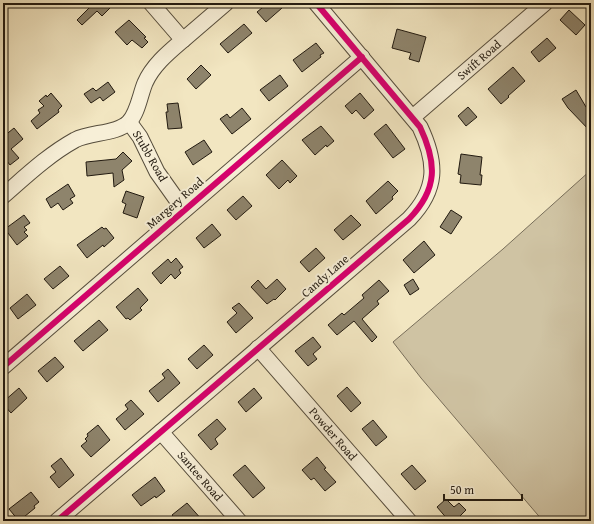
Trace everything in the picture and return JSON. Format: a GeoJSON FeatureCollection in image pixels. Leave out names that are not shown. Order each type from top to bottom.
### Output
{"type":"FeatureCollection","features":[{"type":"Feature","properties":{"kind":"street"},"geometry":{"type":"LineString","coordinates":[[151,3],[183,40]]}},
{"type":"Feature","properties":{"kind":"street"},"geometry":{"type":"LineString","coordinates":[[3,196],[34,168],[60,149],[86,136],[121,128],[129,122],[134,114],[145,82],[150,73],[167,54],[226,3]]}},
{"type":"Feature","properties":{"kind":"street","name":"Candy Lane"},"geometry":{"type":"LineString","coordinates":[[57,521],[409,219],[425,199],[430,189],[432,165],[426,140],[420,127],[316,3]]}},
{"type":"Feature","properties":{"kind":"street","name":"Swift Road"},"geometry":{"type":"LineString","coordinates":[[413,117],[545,3]]}},
{"type":"Feature","properties":{"kind":"street","name":"Margery Road"},"geometry":{"type":"LineString","coordinates":[[3,367],[362,56]]}},
{"type":"Feature","properties":{"kind":"street","name":"Stubb Road"},"geometry":{"type":"LineString","coordinates":[[129,122],[140,137],[157,172],[184,210]]}},
{"type":"Feature","properties":{"kind":"street","name":"Powder Road"},"geometry":{"type":"LineString","coordinates":[[258,348],[409,521]]}},
{"type":"Feature","properties":{"kind":"street","name":"Santee Road"},"geometry":{"type":"LineString","coordinates":[[161,432],[239,521]]}},
{"type":"Feature","properties":{"kind":"shaded area"},"geometry":{"type":"Polygon","coordinates":[[[591,170],[591,521],[543,521],[421,378],[393,342],[503,249],[591,170]]]}},
{"type":"Feature","properties":{"kind":"building"},"geometry":{"type":"Polygon","coordinates":[[[88,3],[115,3],[102,16],[97,11],[82,25],[77,20],[91,6],[88,3]]]}},
{"type":"Feature","properties":{"kind":"building"},"geometry":{"type":"Polygon","coordinates":[[[268,3],[277,3],[282,8],[266,22],[257,12],[268,3]]]}},
{"type":"Feature","properties":{"kind":"building"},"geometry":{"type":"Polygon","coordinates":[[[569,10],[585,25],[576,35],[560,20],[569,10]]]}},
{"type":"Feature","properties":{"kind":"building"},"geometry":{"type":"Polygon","coordinates":[[[129,20],[146,37],[144,38],[148,42],[142,48],[132,40],[127,45],[115,32],[129,20]]]}},
{"type":"Feature","properties":{"kind":"building"},"geometry":{"type":"Polygon","coordinates":[[[244,24],[252,33],[228,53],[220,44],[244,24]]]}},
{"type":"Feature","properties":{"kind":"building"},"geometry":{"type":"Polygon","coordinates":[[[397,29],[426,37],[419,62],[409,59],[411,53],[392,48],[397,29]]]}},
{"type":"Feature","properties":{"kind":"building"},"geometry":{"type":"Polygon","coordinates":[[[547,38],[556,48],[539,62],[531,52],[547,38]]]}},
{"type":"Feature","properties":{"kind":"building"},"geometry":{"type":"Polygon","coordinates":[[[316,43],[324,53],[302,72],[293,60],[316,43]]]}},
{"type":"Feature","properties":{"kind":"building"},"geometry":{"type":"Polygon","coordinates":[[[201,65],[211,75],[196,89],[187,79],[201,65]]]}},
{"type":"Feature","properties":{"kind":"building"},"geometry":{"type":"Polygon","coordinates":[[[513,67],[525,81],[501,104],[488,89],[513,67]]]}},
{"type":"Feature","properties":{"kind":"building"},"geometry":{"type":"Polygon","coordinates":[[[280,75],[288,86],[269,101],[260,90],[280,75]]]}},
{"type":"Feature","properties":{"kind":"building"},"geometry":{"type":"Polygon","coordinates":[[[108,82],[115,92],[103,101],[100,97],[91,103],[84,94],[93,88],[96,91],[108,82]]]}},
{"type":"Feature","properties":{"kind":"building"},"geometry":{"type":"Polygon","coordinates":[[[576,90],[586,107],[591,102],[591,132],[568,108],[562,99],[576,90]]]}},
{"type":"Feature","properties":{"kind":"building"},"geometry":{"type":"Polygon","coordinates":[[[51,93],[62,106],[58,110],[59,112],[37,129],[31,121],[40,113],[38,110],[44,106],[39,101],[51,93]]]}},
{"type":"Feature","properties":{"kind":"building"},"geometry":{"type":"Polygon","coordinates":[[[360,93],[374,110],[364,119],[356,110],[352,114],[345,106],[360,93]]]}},
{"type":"Feature","properties":{"kind":"building"},"geometry":{"type":"Polygon","coordinates":[[[178,103],[182,128],[168,129],[166,112],[168,112],[167,104],[178,103]]]}},
{"type":"Feature","properties":{"kind":"building"},"geometry":{"type":"Polygon","coordinates":[[[468,107],[477,117],[466,126],[458,116],[468,107]]]}},
{"type":"Feature","properties":{"kind":"building"},"geometry":{"type":"Polygon","coordinates":[[[242,108],[251,119],[232,134],[220,119],[227,114],[230,118],[242,108]]]}},
{"type":"Feature","properties":{"kind":"building"},"geometry":{"type":"Polygon","coordinates":[[[386,124],[405,149],[393,158],[374,134],[386,124]]]}},
{"type":"Feature","properties":{"kind":"building"},"geometry":{"type":"Polygon","coordinates":[[[321,126],[334,141],[327,147],[326,145],[315,155],[302,140],[321,126]]]}},
{"type":"Feature","properties":{"kind":"building"},"geometry":{"type":"Polygon","coordinates":[[[14,128],[23,139],[11,149],[19,158],[10,165],[3,156],[3,137],[14,128]]]}},
{"type":"Feature","properties":{"kind":"building"},"geometry":{"type":"Polygon","coordinates":[[[204,140],[212,152],[193,165],[185,152],[204,140]]]}},
{"type":"Feature","properties":{"kind":"building"},"geometry":{"type":"Polygon","coordinates":[[[123,152],[132,161],[122,170],[124,180],[114,187],[113,173],[87,176],[86,162],[116,159],[123,152]]]}},
{"type":"Feature","properties":{"kind":"building"},"geometry":{"type":"Polygon","coordinates":[[[461,154],[482,157],[480,175],[482,175],[481,185],[460,183],[461,175],[458,174],[461,154]]]}},
{"type":"Feature","properties":{"kind":"building"},"geometry":{"type":"Polygon","coordinates":[[[282,160],[297,176],[290,183],[288,180],[279,189],[266,175],[282,160]]]}},
{"type":"Feature","properties":{"kind":"building"},"geometry":{"type":"Polygon","coordinates":[[[388,181],[398,191],[392,197],[393,199],[376,214],[366,201],[388,181]]]}},
{"type":"Feature","properties":{"kind":"building"},"geometry":{"type":"Polygon","coordinates":[[[68,184],[75,196],[70,199],[73,203],[63,210],[58,203],[51,208],[46,199],[68,184]]]}},
{"type":"Feature","properties":{"kind":"building"},"geometry":{"type":"Polygon","coordinates":[[[126,191],[144,197],[137,218],[123,213],[126,204],[122,202],[126,191]]]}},
{"type":"Feature","properties":{"kind":"building"},"geometry":{"type":"Polygon","coordinates":[[[243,196],[252,206],[236,220],[227,210],[243,196]]]}},
{"type":"Feature","properties":{"kind":"building"},"geometry":{"type":"Polygon","coordinates":[[[451,210],[462,217],[451,234],[440,227],[451,210]]]}},
{"type":"Feature","properties":{"kind":"building"},"geometry":{"type":"Polygon","coordinates":[[[24,215],[30,223],[24,227],[27,230],[24,232],[28,236],[17,245],[5,229],[24,215]]]}},
{"type":"Feature","properties":{"kind":"building"},"geometry":{"type":"Polygon","coordinates":[[[351,215],[361,225],[343,240],[334,230],[351,215]]]}},
{"type":"Feature","properties":{"kind":"building"},"geometry":{"type":"Polygon","coordinates":[[[212,224],[221,235],[204,248],[196,238],[212,224]]]}},
{"type":"Feature","properties":{"kind":"building"},"geometry":{"type":"Polygon","coordinates":[[[102,227],[104,229],[106,228],[114,238],[104,247],[103,245],[87,258],[77,245],[102,227]]]}},
{"type":"Feature","properties":{"kind":"building"},"geometry":{"type":"Polygon","coordinates":[[[424,241],[435,255],[414,273],[403,260],[424,241]]]}},
{"type":"Feature","properties":{"kind":"building"},"geometry":{"type":"Polygon","coordinates":[[[316,248],[325,258],[309,272],[300,262],[316,248]]]}},
{"type":"Feature","properties":{"kind":"building"},"geometry":{"type":"Polygon","coordinates":[[[176,258],[183,267],[179,270],[181,273],[175,279],[171,274],[161,284],[152,273],[168,259],[171,263],[176,258]]]}},
{"type":"Feature","properties":{"kind":"building"},"geometry":{"type":"Polygon","coordinates":[[[60,266],[69,276],[53,289],[44,279],[60,266]]]}},
{"type":"Feature","properties":{"kind":"building"},"geometry":{"type":"Polygon","coordinates":[[[277,279],[286,289],[275,300],[274,299],[267,304],[251,287],[258,280],[266,289],[277,279]]]}},
{"type":"Feature","properties":{"kind":"building"},"geometry":{"type":"Polygon","coordinates":[[[413,279],[419,289],[410,295],[404,285],[413,279]]]}},
{"type":"Feature","properties":{"kind":"building"},"geometry":{"type":"Polygon","coordinates":[[[379,280],[389,291],[377,301],[379,304],[362,319],[377,337],[372,342],[354,321],[337,335],[328,325],[342,313],[344,315],[364,298],[362,295],[379,280]]]}},
{"type":"Feature","properties":{"kind":"building"},"geometry":{"type":"Polygon","coordinates":[[[138,288],[148,300],[140,308],[142,310],[130,320],[128,318],[126,319],[116,307],[138,288]]]}},
{"type":"Feature","properties":{"kind":"building"},"geometry":{"type":"Polygon","coordinates":[[[27,294],[36,305],[18,319],[10,308],[27,294]]]}},
{"type":"Feature","properties":{"kind":"building"},"geometry":{"type":"Polygon","coordinates":[[[239,303],[253,318],[236,333],[227,322],[237,313],[232,308],[239,303]]]}},
{"type":"Feature","properties":{"kind":"building"},"geometry":{"type":"Polygon","coordinates":[[[99,320],[108,330],[83,351],[74,341],[99,320]]]}},
{"type":"Feature","properties":{"kind":"building"},"geometry":{"type":"Polygon","coordinates":[[[313,337],[321,347],[313,354],[317,359],[308,366],[295,351],[313,337]]]}},
{"type":"Feature","properties":{"kind":"building"},"geometry":{"type":"Polygon","coordinates":[[[204,345],[213,355],[197,369],[188,359],[204,345]]]}},
{"type":"Feature","properties":{"kind":"building"},"geometry":{"type":"Polygon","coordinates":[[[55,357],[64,367],[47,382],[38,371],[55,357]]]}},
{"type":"Feature","properties":{"kind":"building"},"geometry":{"type":"Polygon","coordinates":[[[168,369],[180,383],[158,402],[149,391],[165,378],[162,374],[168,369]]]}},
{"type":"Feature","properties":{"kind":"building"},"geometry":{"type":"Polygon","coordinates":[[[347,387],[361,403],[351,412],[337,396],[347,387]]]}},
{"type":"Feature","properties":{"kind":"building"},"geometry":{"type":"Polygon","coordinates":[[[19,388],[27,398],[11,413],[3,402],[19,388]]]}},
{"type":"Feature","properties":{"kind":"building"},"geometry":{"type":"Polygon","coordinates":[[[254,388],[262,398],[246,412],[238,402],[254,388]]]}},
{"type":"Feature","properties":{"kind":"building"},"geometry":{"type":"Polygon","coordinates":[[[131,400],[144,414],[125,430],[116,419],[128,409],[125,405],[131,400]]]}},
{"type":"Feature","properties":{"kind":"building"},"geometry":{"type":"Polygon","coordinates":[[[217,419],[226,429],[215,439],[218,444],[211,450],[198,435],[217,419]]]}},
{"type":"Feature","properties":{"kind":"building"},"geometry":{"type":"Polygon","coordinates":[[[373,420],[387,437],[376,446],[362,429],[373,420]]]}},
{"type":"Feature","properties":{"kind":"building"},"geometry":{"type":"Polygon","coordinates":[[[98,425],[110,440],[91,457],[81,446],[87,441],[85,439],[88,436],[87,434],[98,425]]]}},
{"type":"Feature","properties":{"kind":"building"},"geometry":{"type":"Polygon","coordinates":[[[317,457],[326,468],[324,469],[336,482],[325,491],[314,478],[311,480],[302,470],[317,457]]]}},
{"type":"Feature","properties":{"kind":"building"},"geometry":{"type":"Polygon","coordinates":[[[61,458],[74,475],[59,488],[50,477],[56,472],[51,466],[61,458]]]}},
{"type":"Feature","properties":{"kind":"building"},"geometry":{"type":"Polygon","coordinates":[[[245,465],[265,488],[253,498],[233,475],[245,465]]]}},
{"type":"Feature","properties":{"kind":"building"},"geometry":{"type":"Polygon","coordinates":[[[412,465],[426,481],[415,490],[401,474],[412,465]]]}},
{"type":"Feature","properties":{"kind":"building"},"geometry":{"type":"Polygon","coordinates":[[[155,477],[165,491],[141,506],[132,495],[155,477]]]}},
{"type":"Feature","properties":{"kind":"building"},"geometry":{"type":"Polygon","coordinates":[[[31,492],[39,502],[34,506],[35,508],[19,521],[9,509],[31,492]]]}},
{"type":"Feature","properties":{"kind":"building"},"geometry":{"type":"Polygon","coordinates":[[[446,499],[454,507],[459,503],[466,510],[455,521],[449,521],[437,507],[446,499]]]}},
{"type":"Feature","properties":{"kind":"building"},"geometry":{"type":"Polygon","coordinates":[[[187,503],[203,521],[177,521],[172,515],[187,503]]]}},
{"type":"Feature","properties":{"kind":"cycle path"},"geometry":{"type":"LineString","coordinates":[[57,521],[409,219],[425,197],[430,186],[432,164],[430,152],[420,127],[316,3]]}},
{"type":"Feature","properties":{"kind":"cycle path"},"geometry":{"type":"LineString","coordinates":[[3,367],[362,57]]}}]}
